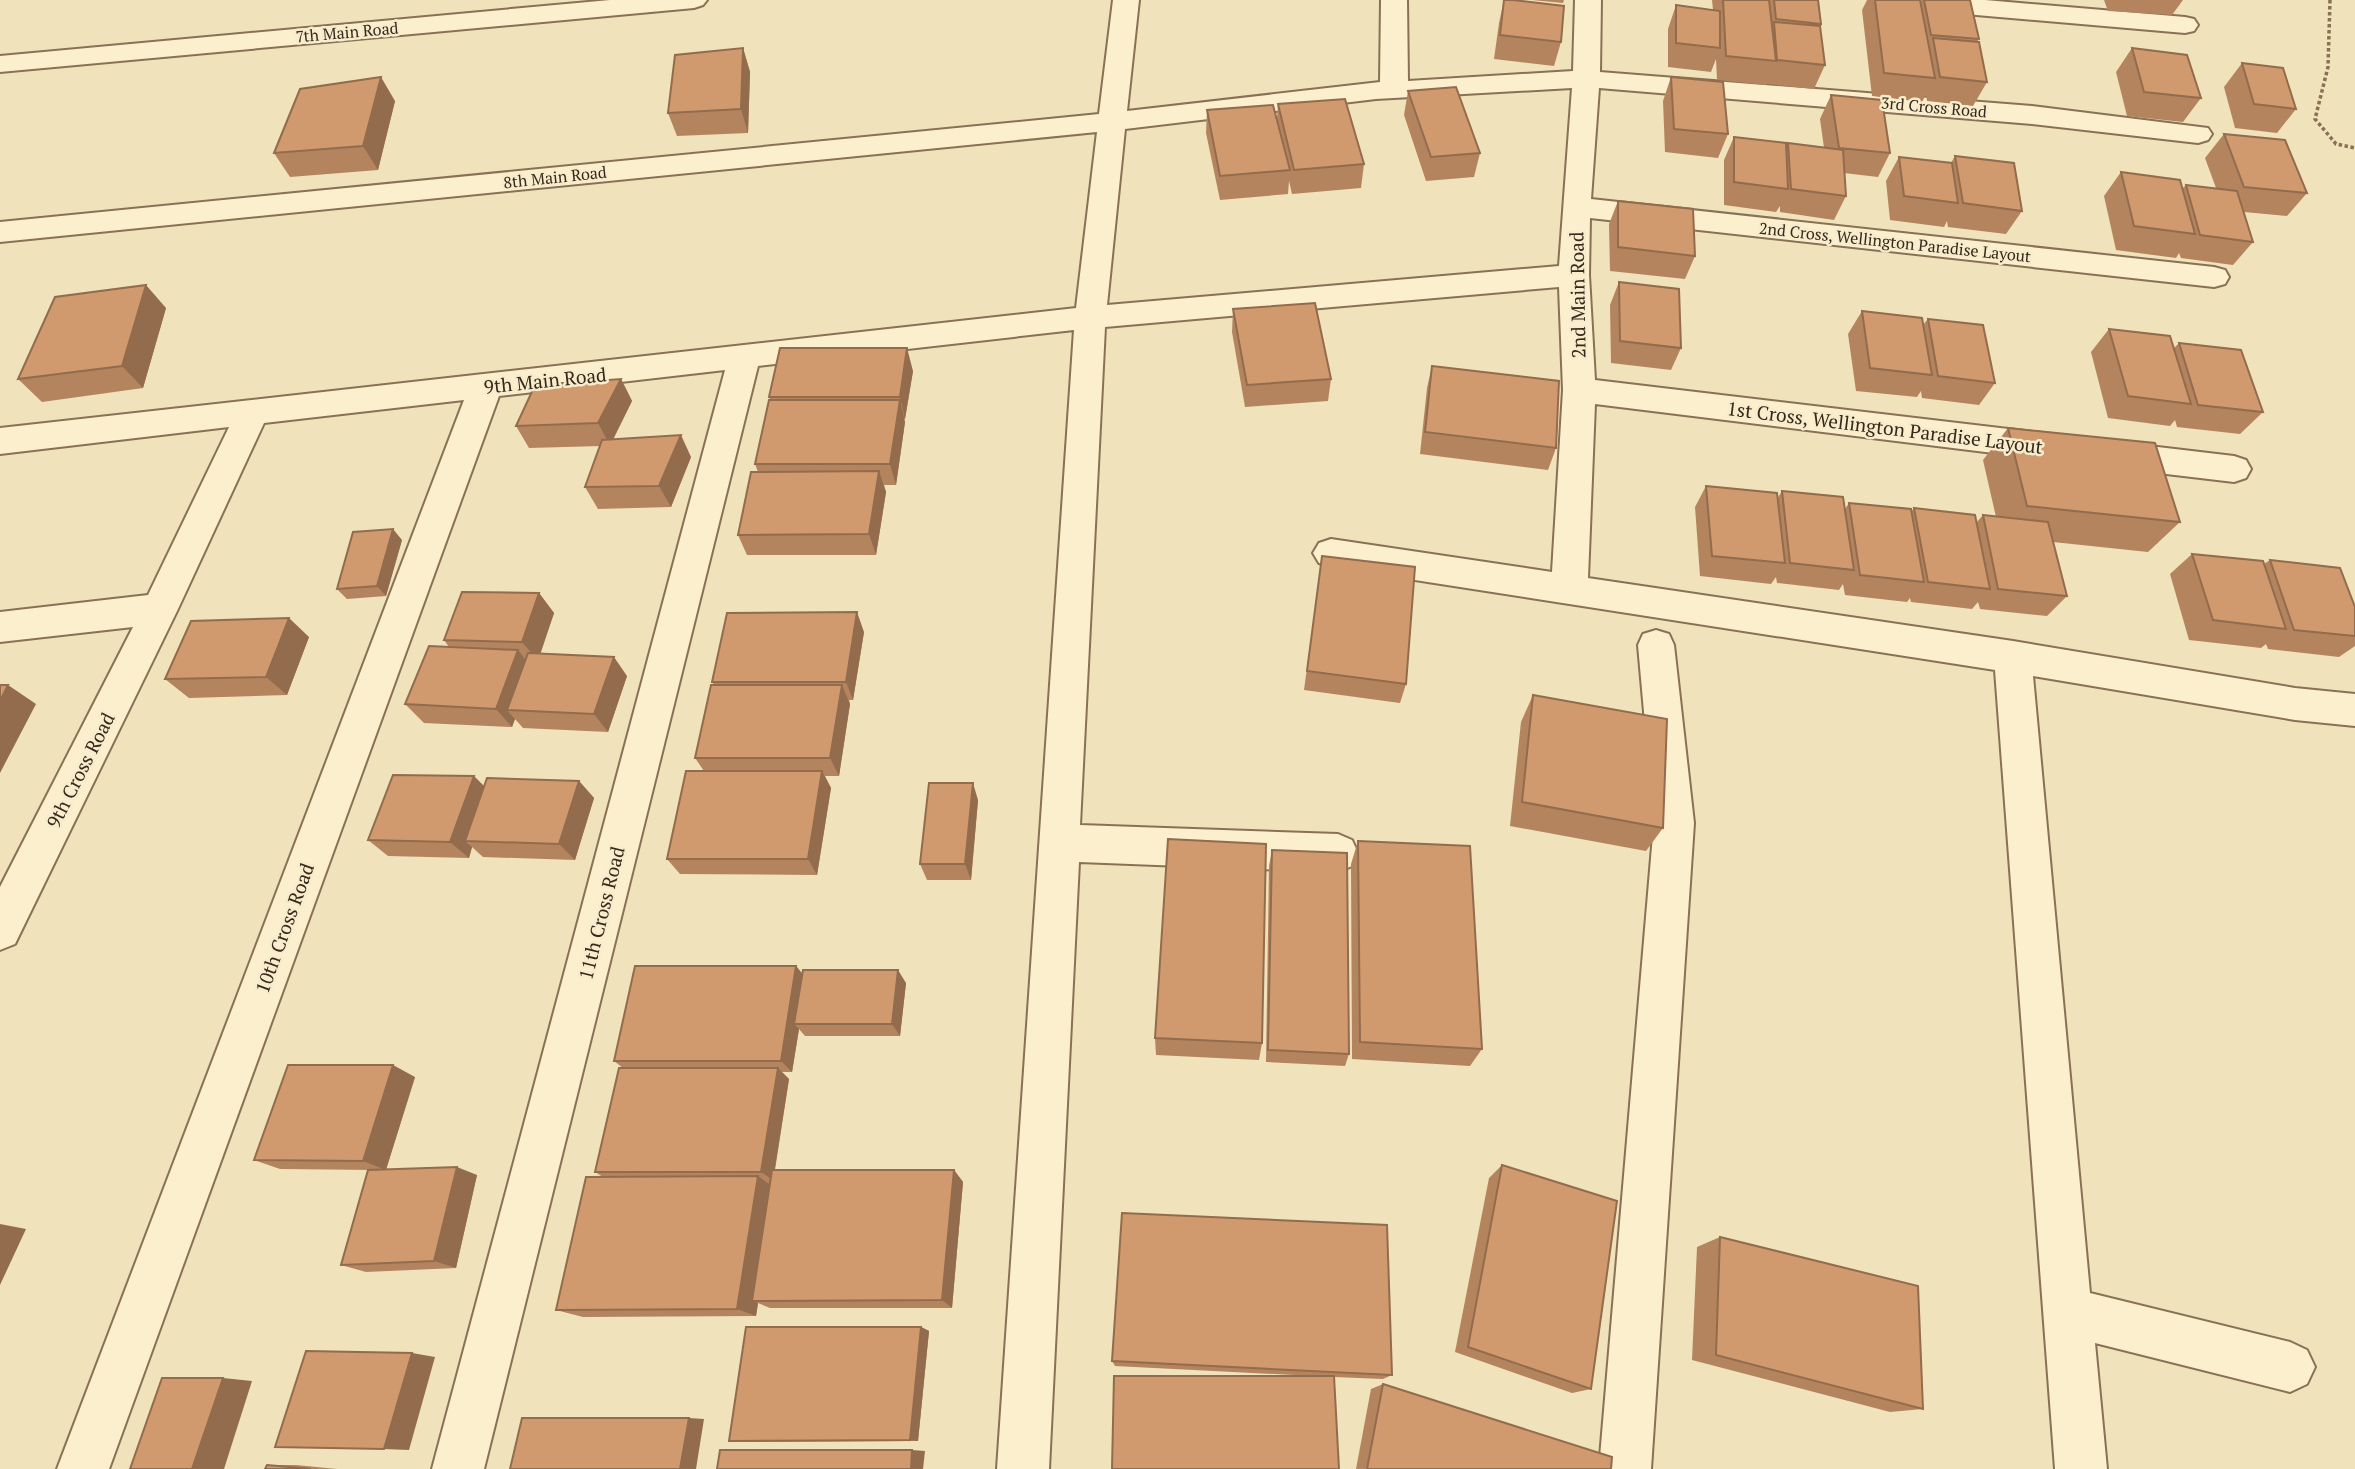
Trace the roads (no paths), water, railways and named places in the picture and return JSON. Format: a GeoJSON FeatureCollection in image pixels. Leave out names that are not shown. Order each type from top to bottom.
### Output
{"type":"FeatureCollection","features":[{"type":"Feature","properties":{"kind":"street","name":"7th Main Road"},"geometry":{"type":"LineString","coordinates":[[0,64],[694,0]]}},
{"type":"Feature","properties":{"kind":"street"},"geometry":{"type":"LineString","coordinates":[[1023,1469],[1090,317],[1110,122],[1126,0]]}},
{"type":"Feature","properties":{"kind":"street"},"geometry":{"type":"LineString","coordinates":[[1394,0],[1394,90]]}},
{"type":"Feature","properties":{"kind":"street","name":"2nd Main Road"},"geometry":{"type":"LineString","coordinates":[[1569,590],[1579,390],[1574,275],[1576,207],[1586,79],[1588,0]]}},
{"type":"Feature","properties":{"kind":"street"},"geometry":{"type":"LineString","coordinates":[[1895,0],[2004,5],[2185,25]]}},
{"type":"Feature","properties":{"kind":"street","name":"3rd Cross Road"},"geometry":{"type":"LineString","coordinates":[[1394,90],[1586,79],[2032,115],[2198,134]]}},
{"type":"Feature","properties":{"kind":"street","name":"8th Main Road"},"geometry":{"type":"LineString","coordinates":[[0,232],[1110,122],[1394,90]]}},
{"type":"Feature","properties":{"kind":"street","name":"2nd Cross, Wellington Paradise Layout"},"geometry":{"type":"LineString","coordinates":[[1576,207],[2214,277]]}},
{"type":"Feature","properties":{"kind":"street","name":"9th Main Road"},"geometry":{"type":"LineString","coordinates":[[0,441],[1090,317],[1574,275]]}},
{"type":"Feature","properties":{"kind":"street","name":"11th Cross Road"},"geometry":{"type":"LineString","coordinates":[[458,1469],[744,358]]}},
{"type":"Feature","properties":{"kind":"street","name":"10th Cross Road"},"geometry":{"type":"LineString","coordinates":[[83,1469],[486,386]]}},
{"type":"Feature","properties":{"kind":"street","name":"1st Cross, Wellington Paradise Layout"},"geometry":{"type":"LineString","coordinates":[[1579,390],[2234,469]]}},
{"type":"Feature","properties":{"kind":"street","name":"9th Cross Road"},"geometry":{"type":"LineString","coordinates":[[0,930],[160,609],[253,413]]}},
{"type":"Feature","properties":{"kind":"street"},"geometry":{"type":"LineString","coordinates":[[1331,553],[2013,657],[2295,704],[2355,710]]}},
{"type":"Feature","properties":{"kind":"street"},"geometry":{"type":"LineString","coordinates":[[0,627],[160,609]]}},
{"type":"Feature","properties":{"kind":"street"},"geometry":{"type":"LineString","coordinates":[[1625,1469],[1674,823],[1656,645]]}},
{"type":"Feature","properties":{"kind":"street"},"geometry":{"type":"LineString","coordinates":[[2013,657],[2081,1469]]}},
{"type":"Feature","properties":{"kind":"street"},"geometry":{"type":"LineString","coordinates":[[1059,843],[1338,853]]}},
{"type":"Feature","properties":{"kind":"street"},"geometry":{"type":"LineString","coordinates":[[2068,1312],[2290,1367]]}}]}
